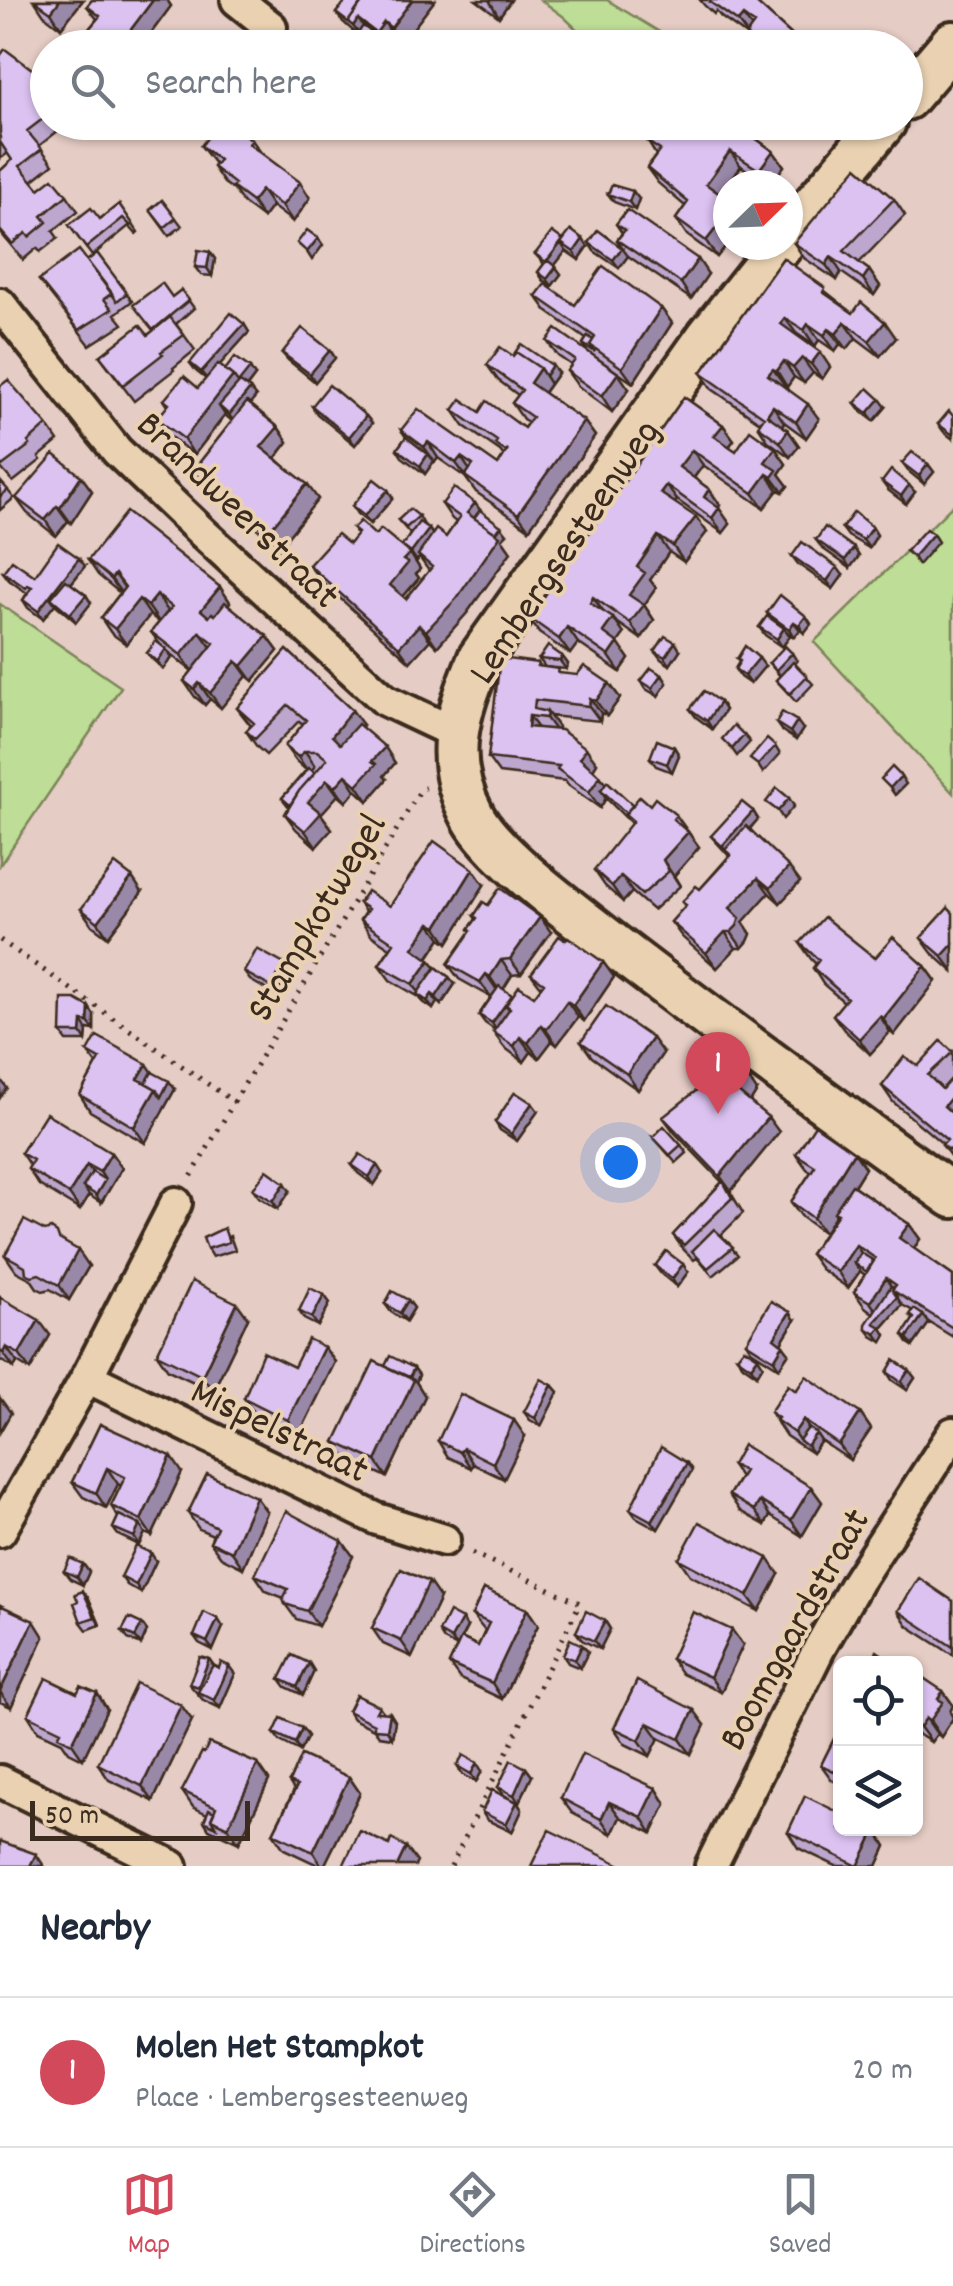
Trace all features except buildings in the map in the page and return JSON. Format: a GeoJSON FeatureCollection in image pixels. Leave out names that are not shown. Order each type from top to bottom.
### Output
{"type":"FeatureCollection","features":[{"type":"Feature","properties":{"kind":"street"},"geometry":{"type":"LineString","coordinates":[[236,0],[271,27]]}},
{"type":"Feature","properties":{"kind":"street"},"geometry":{"type":"LineString","coordinates":[[923,78],[953,42]]}},
{"type":"Feature","properties":{"kind":"street"},"geometry":{"type":"LineString","coordinates":[[803,218],[869,140]]}},
{"type":"Feature","properties":{"kind":"street","name":"Lembergsesteenweg"},"geometry":{"type":"LineString","coordinates":[[769,260],[709,336],[480,658],[458,710],[456,777],[487,840],[579,918],[741,1043],[953,1196]]}},
{"type":"Feature","properties":{"kind":"street","name":"Brandweerstraat"},"geometry":{"type":"LineString","coordinates":[[0,304],[117,450],[205,536],[385,700],[455,733]]}},
{"type":"Feature","properties":{"kind":"street"},"geometry":{"type":"LineString","coordinates":[[3,1520],[87,1378],[176,1203]]}},
{"type":"Feature","properties":{"kind":"street","name":"Mispelstraat"},"geometry":{"type":"LineString","coordinates":[[87,1378],[377,1519],[444,1540]]}},
{"type":"Feature","properties":{"kind":"street","name":"Boomgaardstraat"},"geometry":{"type":"LineString","coordinates":[[711,1866],[820,1647],[874,1554],[953,1433]]}},
{"type":"Feature","properties":{"kind":"street"},"geometry":{"type":"LineString","coordinates":[[0,1781],[172,1866]]}},
{"type":"Feature","properties":{"kind":"path","name":"Stampkotwegel"},"geometry":{"type":"LineString","coordinates":[[176,1203],[421,789],[456,777]]}},
{"type":"Feature","properties":{"kind":"path"},"geometry":{"type":"LineString","coordinates":[[0,940],[234,1102]]}},
{"type":"Feature","properties":{"kind":"path"},"geometry":{"type":"LineString","coordinates":[[444,1540],[580,1603],[451,1866]]}},
{"type":"Feature","properties":{"kind":"green space"},"geometry":{"type":"Polygon","coordinates":[[[541,0],[607,0],[656,30],[577,30],[541,0]]]}},
{"type":"Feature","properties":{"kind":"green space"},"geometry":{"type":"Polygon","coordinates":[[[953,505],[953,793],[814,642],[953,505]]]}},
{"type":"Feature","properties":{"kind":"green space"},"geometry":{"type":"Polygon","coordinates":[[[0,604],[121,687],[0,865],[0,604]]]}},
{"type":"Feature","properties":{"kind":"place","name":"Molen Het Stampkot"},"geometry":{"type":"Point","coordinates":[718,1114]}}]}
